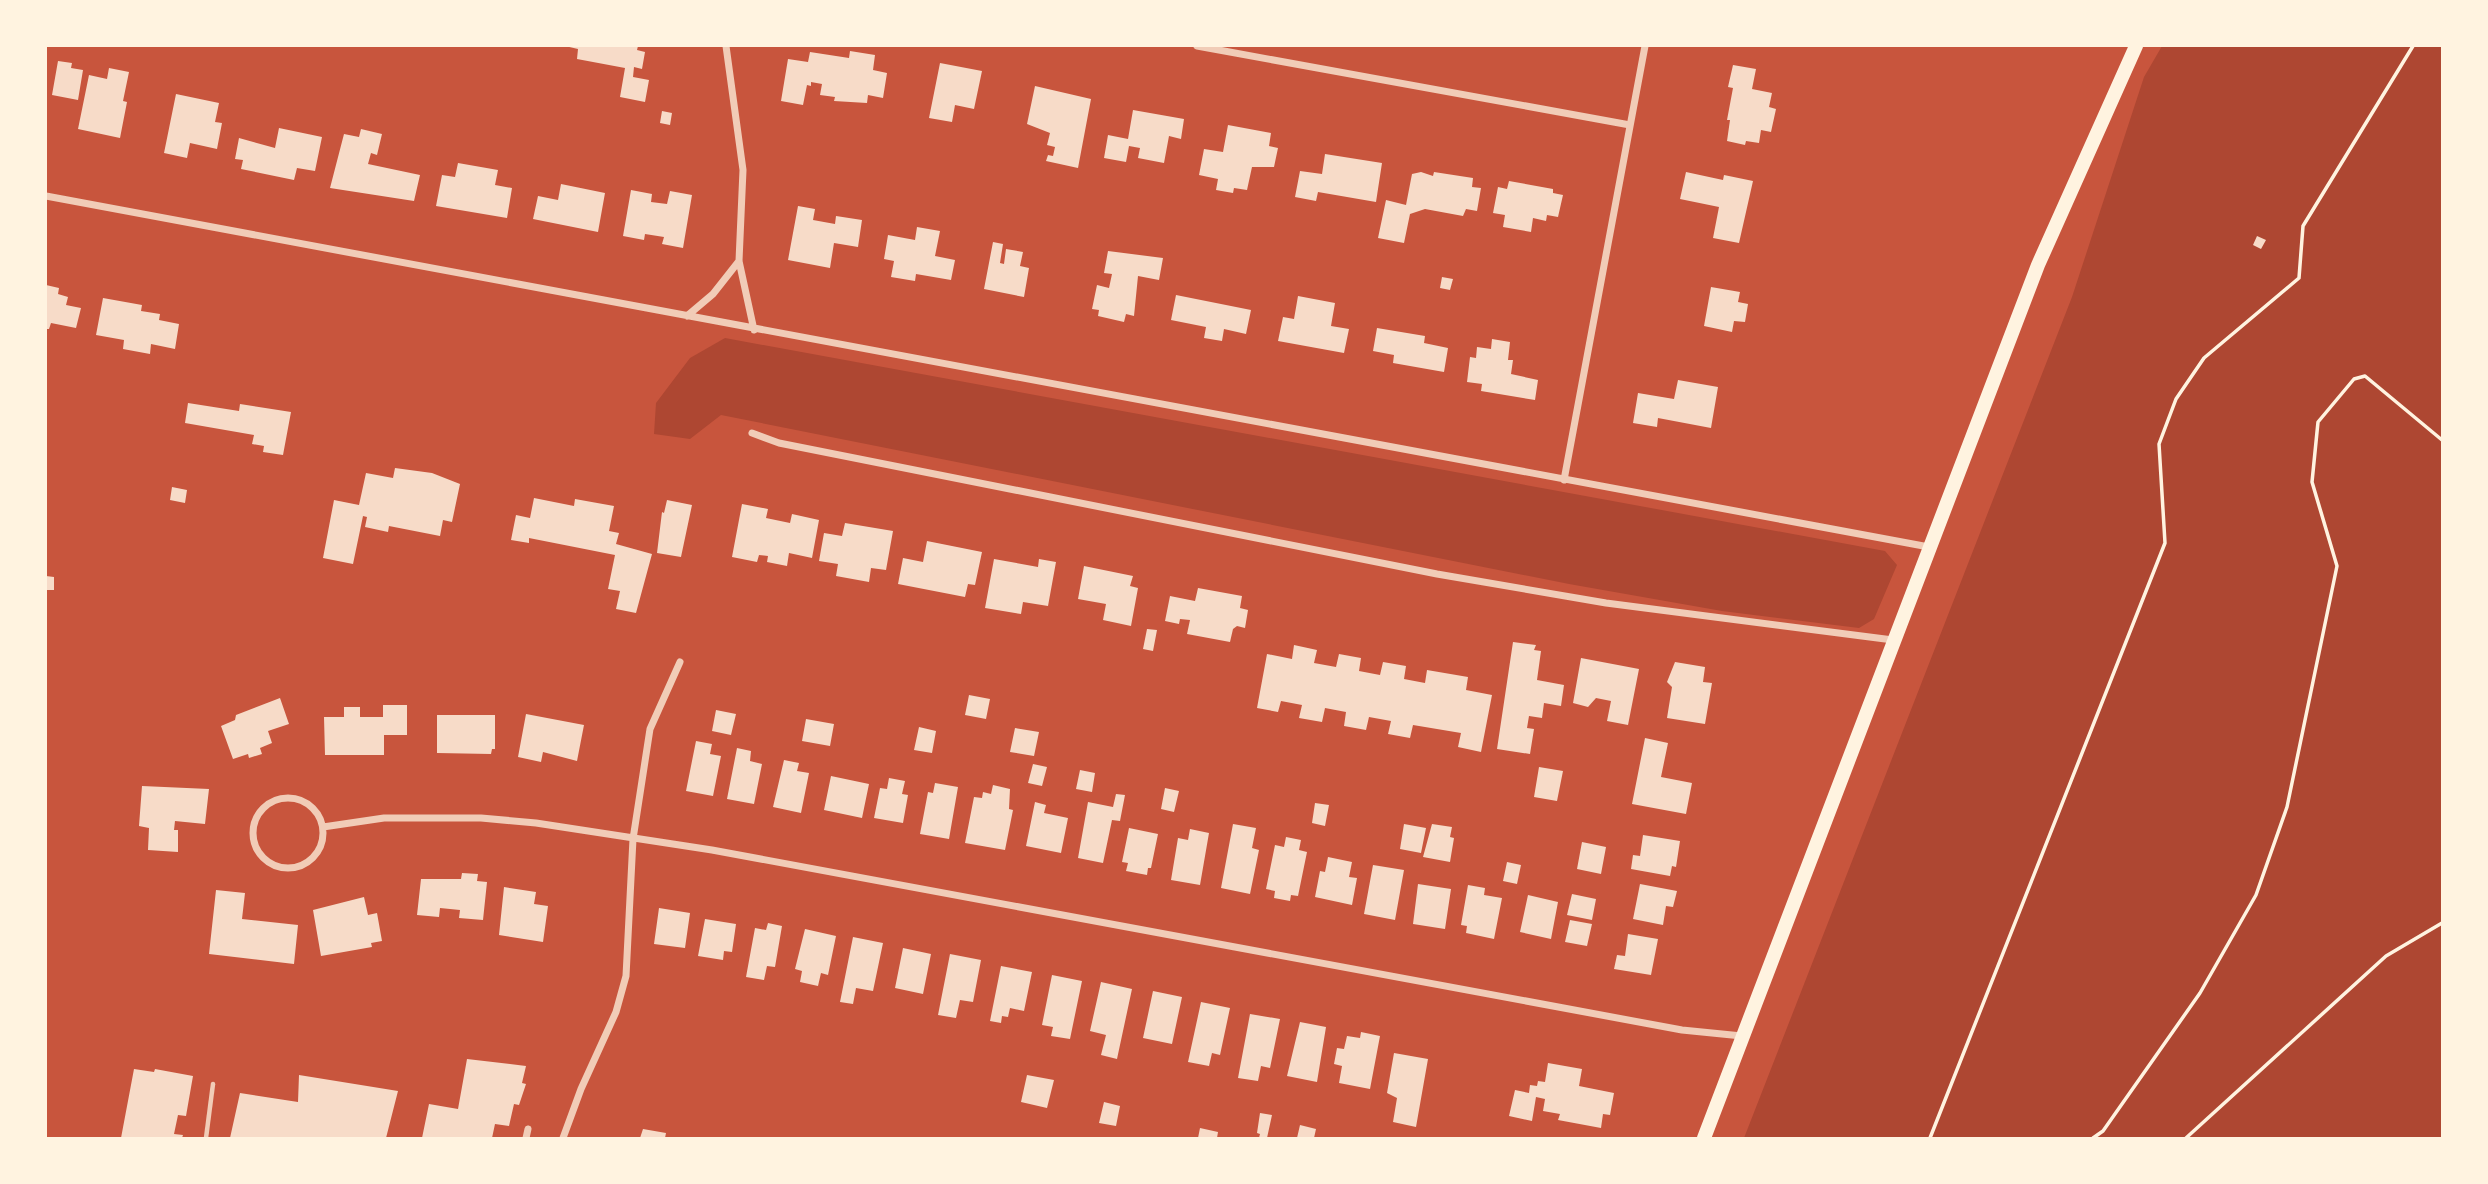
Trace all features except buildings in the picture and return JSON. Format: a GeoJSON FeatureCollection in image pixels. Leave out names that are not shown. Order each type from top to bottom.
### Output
{"type":"FeatureCollection","features":[{"type":"Feature","properties":{"kind":"main road"},"geometry":{"type":"LineString","coordinates":[[1704,1139],[2043,253],[2136,46]]}},
{"type":"Feature","properties":{"kind":"street"},"geometry":{"type":"LineString","coordinates":[[726,46],[743,170],[739,261],[754,330]]}},
{"type":"Feature","properties":{"kind":"street"},"geometry":{"type":"LineString","coordinates":[[1197,46],[1630,125]]}},
{"type":"Feature","properties":{"kind":"street"},"geometry":{"type":"LineString","coordinates":[[1564,480],[1645,46]]}},
{"type":"Feature","properties":{"kind":"street"},"geometry":{"type":"LineString","coordinates":[[46,196],[1929,547]]}},
{"type":"Feature","properties":{"kind":"street"},"geometry":{"type":"LineString","coordinates":[[687,316],[713,294],[739,261]]}},
{"type":"Feature","properties":{"kind":"street"},"geometry":{"type":"LineString","coordinates":[[752,433],[779,443],[1437,574],[1606,603],[1893,640]]}},
{"type":"Feature","properties":{"kind":"street"},"geometry":{"type":"LineString","coordinates":[[563,1139],[581,1089],[616,1012],[626,976],[633,839],[650,729],[680,662]]}},
{"type":"Feature","properties":{"kind":"street"},"geometry":{"type":"LineString","coordinates":[[291,798],[312,807],[323,827],[319,850],[302,866],[279,868],[268,863],[254,844],[252,832],[260,811],[280,799],[291,798]]}},
{"type":"Feature","properties":{"kind":"street"},"geometry":{"type":"LineString","coordinates":[[323,827],[384,818],[481,818],[712,850],[1682,1030],[1743,1037]]}},
{"type":"Feature","properties":{"kind":"street"},"geometry":{"type":"LineString","coordinates":[[526,1139],[528,1129]]}},
{"type":"Feature","properties":{"kind":"lane"},"geometry":{"type":"LineString","coordinates":[[206,1139],[213,1084]]}},
{"type":"Feature","properties":{"kind":"path"},"geometry":{"type":"LineString","coordinates":[[1930,1139],[2165,542],[2160,444],[2176,399],[2204,358],[2299,278],[2303,226],[2413,46]]}},
{"type":"Feature","properties":{"kind":"path"},"geometry":{"type":"LineString","coordinates":[[2093,1139],[2103,1131],[2200,993],[2256,895],[2287,807],[2337,566],[2312,482],[2318,422],[2354,379],[2365,376],[2442,440]]}},
{"type":"Feature","properties":{"kind":"path"},"geometry":{"type":"LineString","coordinates":[[2186,1139],[2386,956],[2442,923]]}},
{"type":"Feature","properties":{"kind":"shaded area"},"geometry":{"type":"Polygon","coordinates":[[[2162,46],[2442,46],[2442,1138],[1744,1138],[2072,297],[2144,77],[2162,46]]]}},
{"type":"Feature","properties":{"kind":"shaded area"},"geometry":{"type":"Polygon","coordinates":[[[725,338],[1885,551],[1897,565],[1874,619],[1859,628],[1722,611],[1569,584],[721,415],[690,439],[654,434],[656,403],[690,358],[725,338]]]}}]}
